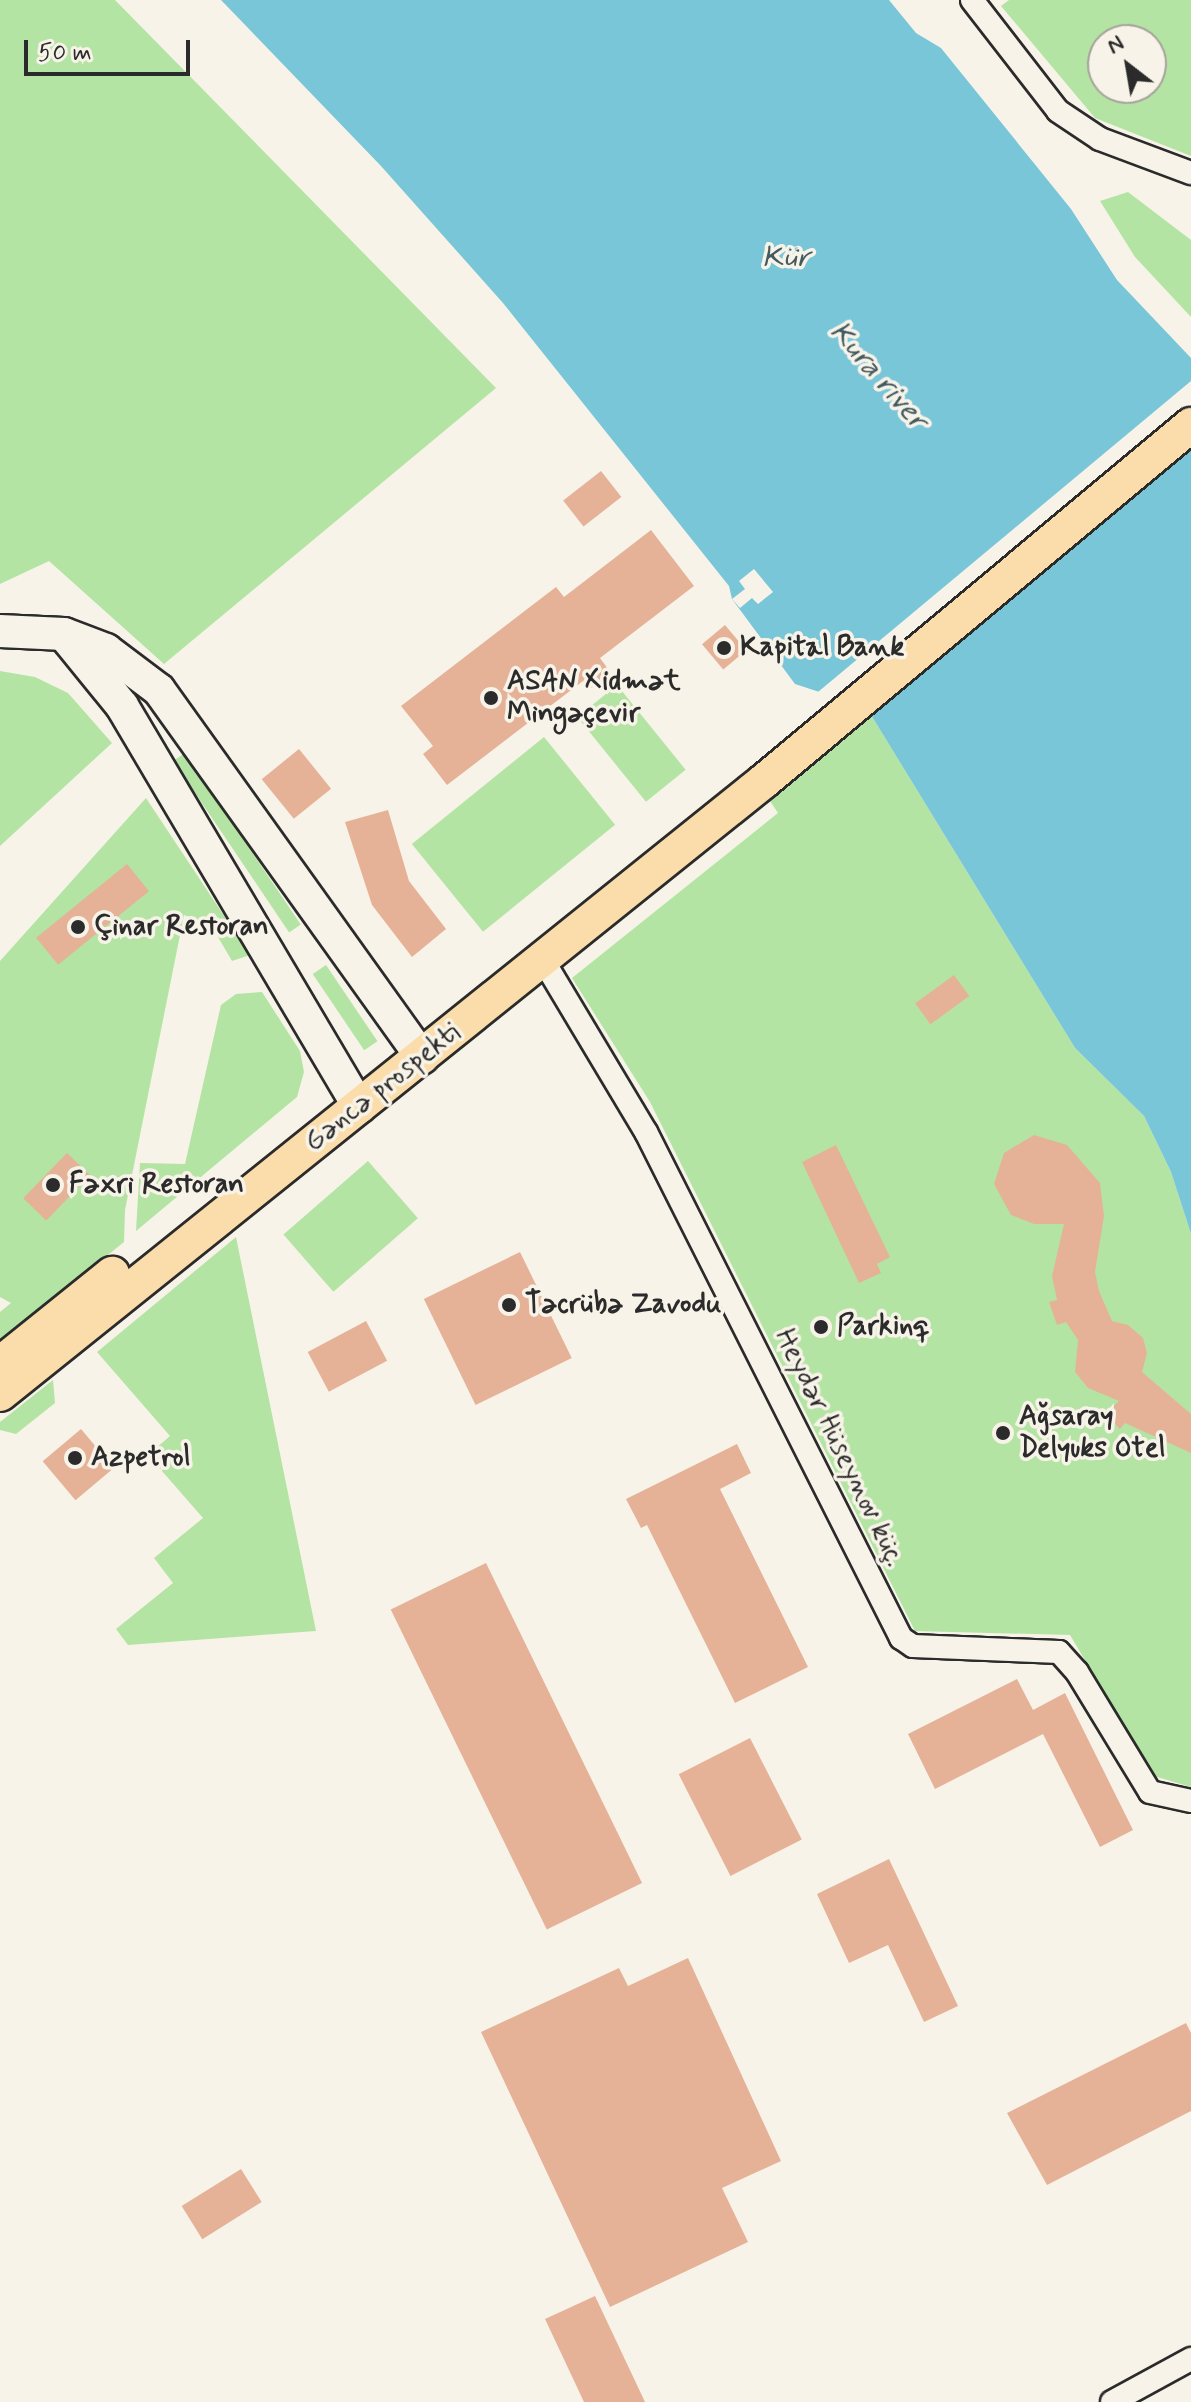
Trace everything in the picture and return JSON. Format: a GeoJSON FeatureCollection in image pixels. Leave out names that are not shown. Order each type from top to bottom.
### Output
{"type":"FeatureCollection","features":[{"type":"Feature","properties":{"kind":"main road"},"geometry":{"type":"LineString","coordinates":[[757,772],[1191,401]]}},
{"type":"Feature","properties":{"kind":"main road"},"geometry":{"type":"LineString","coordinates":[[757,772],[1191,425]]}},
{"type":"Feature","properties":{"kind":"main road"},"geometry":{"type":"LineString","coordinates":[[0,631],[64,634],[126,661],[159,690],[415,1048]]}},
{"type":"Feature","properties":{"kind":"main road"},"geometry":{"type":"LineString","coordinates":[[64,634],[122,706],[354,1097]]}},
{"type":"Feature","properties":{"kind":"main road","name":"Gəncə prospekti"},"geometry":{"type":"LineString","coordinates":[[415,1048],[543,960],[757,772]]}},
{"type":"Feature","properties":{"kind":"main road","name":"Gəncə prospekti"},"geometry":{"type":"LineString","coordinates":[[0,1394],[354,1097],[757,772]]}},
{"type":"Feature","properties":{"kind":"main road","name":"Gəncə prospekti"},"geometry":{"type":"LineString","coordinates":[[0,1364],[354,1097]]}},
{"type":"Feature","properties":{"kind":"street"},"geometry":{"type":"LineString","coordinates":[[972,0],[1058,111],[1100,139],[1191,173]]}},
{"type":"Feature","properties":{"kind":"street","name":"Heydər Hüseynov küç."},"geometry":{"type":"LineString","coordinates":[[543,960],[646,1132],[901,1638],[913,1646],[1059,1652],[1077,1672],[1150,1792],[1191,1801]]}},
{"type":"Feature","properties":{"kind":"street"},"geometry":{"type":"LineString","coordinates":[[1112,2402],[1191,2359]]}},
{"type":"Feature","properties":{"kind":"green space"},"geometry":{"type":"Polygon","coordinates":[[[0,0],[115,0],[496,388],[164,664],[49,561],[0,584],[0,0]]]}},
{"type":"Feature","properties":{"kind":"green space"},"geometry":{"type":"Polygon","coordinates":[[[1009,0],[1191,0],[1191,156],[1095,118],[1001,6],[1009,0]]]}},
{"type":"Feature","properties":{"kind":"green space"},"geometry":{"type":"Polygon","coordinates":[[[1128,192],[1191,240],[1191,317],[1135,257],[1100,201],[1128,192]]]}},
{"type":"Feature","properties":{"kind":"green space"},"geometry":{"type":"Polygon","coordinates":[[[0,671],[35,677],[68,693],[112,743],[0,846],[0,671]]]}},
{"type":"Feature","properties":{"kind":"green space"},"geometry":{"type":"Polygon","coordinates":[[[617,685],[686,770],[646,802],[577,717],[617,685]]]}},
{"type":"Feature","properties":{"kind":"green space","name":"Ağsaray Delyuks Otel"},"geometry":{"type":"Polygon","coordinates":[[[871,715],[1075,1048],[1144,1116],[1171,1172],[1191,1234],[1191,1787],[1154,1776],[1070,1635],[915,1631],[650,1102],[572,978],[778,813],[770,801],[871,715]]]}},
{"type":"Feature","properties":{"kind":"green space"},"geometry":{"type":"Polygon","coordinates":[[[544,737],[615,825],[483,932],[412,844],[544,737]]]}},
{"type":"Feature","properties":{"kind":"green space"},"geometry":{"type":"Polygon","coordinates":[[[185,753],[301,925],[289,932],[173,761],[185,753]]]}},
{"type":"Feature","properties":{"kind":"green space"},"geometry":{"type":"Polygon","coordinates":[[[146,798],[250,955],[232,961],[211,925],[184,915],[125,1210],[124,1242],[0,1342],[0,1312],[11,1303],[0,1297],[0,961],[146,798]]]}},
{"type":"Feature","properties":{"kind":"green space"},"geometry":{"type":"Polygon","coordinates":[[[326,965],[377,1041],[364,1050],[313,974],[326,965]]]}},
{"type":"Feature","properties":{"kind":"green space"},"geometry":{"type":"Polygon","coordinates":[[[262,992],[300,1051],[304,1072],[297,1097],[136,1231],[140,1163],[185,1164],[221,1005],[236,994],[262,992]]]}},
{"type":"Feature","properties":{"kind":"green space"},"geometry":{"type":"Polygon","coordinates":[[[368,1161],[418,1218],[333,1292],[283,1234],[368,1161]]]}},
{"type":"Feature","properties":{"kind":"green space"},"geometry":{"type":"Polygon","coordinates":[[[236,1237],[316,1631],[128,1645],[116,1629],[173,1583],[154,1558],[203,1518],[148,1455],[170,1436],[97,1352],[236,1237]]]}},
{"type":"Feature","properties":{"kind":"green space"},"geometry":{"type":"Polygon","coordinates":[[[53,1380],[55,1403],[16,1434],[0,1430],[0,1422],[53,1380]]]}},
{"type":"Feature","properties":{"kind":"water","name":"Kür"},"geometry":{"type":"Polygon","coordinates":[[[221,0],[889,0],[916,33],[941,48],[1071,209],[1117,280],[1191,358],[1191,1234],[1171,1172],[1144,1116],[1075,1048],[871,715],[850,702],[795,684],[732,599],[729,586],[503,303],[381,166],[221,0]]]}},
{"type":"Feature","properties":{"kind":"pier"},"geometry":{"type":"Polygon","coordinates":[[[1191,381],[1191,438],[849,705],[812,697],[1191,381]]]}},
{"type":"Feature","properties":{"kind":"pier"},"geometry":{"type":"Polygon","coordinates":[[[754,569],[773,592],[758,604],[752,598],[740,608],[732,599],[745,589],[739,581],[754,569]]]}},
{"type":"Feature","properties":{"kind":"building"},"geometry":{"type":"Polygon","coordinates":[[[601,471],[621,497],[583,527],[563,501],[601,471]]]}},
{"type":"Feature","properties":{"kind":"building"},"geometry":{"type":"Polygon","coordinates":[[[651,530],[694,586],[600,658],[611,673],[590,689],[583,681],[447,785],[423,754],[433,746],[401,706],[556,587],[564,597],[651,530]]]}},
{"type":"Feature","properties":{"kind":"building"},"geometry":{"type":"Polygon","coordinates":[[[725,625],[746,650],[723,670],[702,644],[725,625]]]}},
{"type":"Feature","properties":{"kind":"building"},"geometry":{"type":"Polygon","coordinates":[[[299,749],[331,789],[294,819],[262,779],[299,749]]]}},
{"type":"Feature","properties":{"kind":"building"},"geometry":{"type":"Polygon","coordinates":[[[388,810],[409,881],[446,929],[412,957],[372,905],[345,822],[388,810]]]}},
{"type":"Feature","properties":{"kind":"building"},"geometry":{"type":"Polygon","coordinates":[[[127,864],[149,891],[58,965],[36,938],[127,864]]]}},
{"type":"Feature","properties":{"kind":"building"},"geometry":{"type":"Polygon","coordinates":[[[954,975],[969,996],[930,1024],[915,1003],[954,975]]]}},
{"type":"Feature","properties":{"kind":"building"},"geometry":{"type":"Polygon","coordinates":[[[1034,1135],[1067,1145],[1100,1183],[1104,1216],[1095,1272],[1099,1291],[1112,1321],[1128,1325],[1143,1338],[1147,1353],[1142,1372],[1191,1414],[1191,1453],[1125,1423],[1120,1429],[1105,1414],[1119,1401],[1088,1388],[1075,1372],[1078,1340],[1066,1322],[1057,1325],[1049,1302],[1057,1300],[1052,1276],[1064,1224],[1034,1224],[1011,1215],[994,1184],[1004,1153],[1034,1135]]]}},
{"type":"Feature","properties":{"kind":"building"},"geometry":{"type":"Polygon","coordinates":[[[836,1145],[890,1257],[877,1264],[881,1273],[859,1283],[802,1162],[836,1145]]]}},
{"type":"Feature","properties":{"kind":"building"},"geometry":{"type":"Polygon","coordinates":[[[67,1153],[90,1175],[46,1221],[23,1198],[67,1153]]]}},
{"type":"Feature","properties":{"kind":"building"},"geometry":{"type":"Polygon","coordinates":[[[520,1252],[572,1358],[476,1405],[424,1299],[520,1252]]]}},
{"type":"Feature","properties":{"kind":"building"},"geometry":{"type":"Polygon","coordinates":[[[366,1321],[387,1361],[329,1392],[308,1352],[366,1321]]]}},
{"type":"Feature","properties":{"kind":"building"},"geometry":{"type":"Polygon","coordinates":[[[81,1429],[114,1468],[75,1500],[43,1461],[81,1429]]]}},
{"type":"Feature","properties":{"kind":"building"},"geometry":{"type":"Polygon","coordinates":[[[737,1444],[751,1473],[720,1489],[808,1667],[735,1703],[647,1525],[641,1528],[626,1499],[737,1444]]]}},
{"type":"Feature","properties":{"kind":"building"},"geometry":{"type":"Polygon","coordinates":[[[486,1563],[642,1883],[547,1929],[391,1609],[486,1563]]]}},
{"type":"Feature","properties":{"kind":"building"},"geometry":{"type":"Polygon","coordinates":[[[1017,1679],[1033,1710],[1065,1693],[1133,1830],[1100,1847],[1043,1734],[935,1789],[908,1734],[1017,1679]]]}},
{"type":"Feature","properties":{"kind":"building"},"geometry":{"type":"Polygon","coordinates":[[[750,1738],[802,1840],[730,1876],[679,1774],[750,1738]]]}},
{"type":"Feature","properties":{"kind":"building"},"geometry":{"type":"Polygon","coordinates":[[[889,1859],[958,2006],[924,2022],[888,1945],[849,1963],[817,1894],[889,1859]]]}},
{"type":"Feature","properties":{"kind":"building"},"geometry":{"type":"Polygon","coordinates":[[[688,1958],[781,2161],[722,2188],[748,2242],[610,2307],[481,2032],[619,1968],[628,1986],[688,1958]]]}},
{"type":"Feature","properties":{"kind":"building"},"geometry":{"type":"Polygon","coordinates":[[[1186,2023],[1191,2033],[1191,2111],[1047,2185],[1007,2113],[1186,2023]]]}},
{"type":"Feature","properties":{"kind":"building"},"geometry":{"type":"Polygon","coordinates":[[[241,2169],[262,2202],[202,2239],[182,2206],[241,2169]]]}},
{"type":"Feature","properties":{"kind":"building"},"geometry":{"type":"Polygon","coordinates":[[[595,2296],[645,2402],[584,2402],[545,2319],[595,2296]]]}},
{"type":"Feature","properties":{"kind":"place","name":"Kapital Bank"},"geometry":{"type":"Point","coordinates":[724,648]}},
{"type":"Feature","properties":{"kind":"place","name":"ASAN Xidmət Mingəçevir"},"geometry":{"type":"Point","coordinates":[491,698]}},
{"type":"Feature","properties":{"kind":"place","name":"Çinar Restoran"},"geometry":{"type":"Point","coordinates":[78,927]}},
{"type":"Feature","properties":{"kind":"place","name":"Fəxri Restoran"},"geometry":{"type":"Point","coordinates":[53,1185]}},
{"type":"Feature","properties":{"kind":"place","name":"Təcrübə Zavodu"},"geometry":{"type":"Point","coordinates":[509,1305]}},
{"type":"Feature","properties":{"kind":"place","name":"Parkinq"},"geometry":{"type":"Point","coordinates":[821,1327]}},
{"type":"Feature","properties":{"kind":"place","name":"Ağsaray Delyuks Otel"},"geometry":{"type":"Point","coordinates":[1003,1433]}},
{"type":"Feature","properties":{"kind":"place","name":"Azpetrol"},"geometry":{"type":"Point","coordinates":[75,1458]}},
{"type":"Feature","properties":{"kind":"water label","name":"Kura river"},"geometry":{"type":"Point","coordinates":[878,376]}}]}
